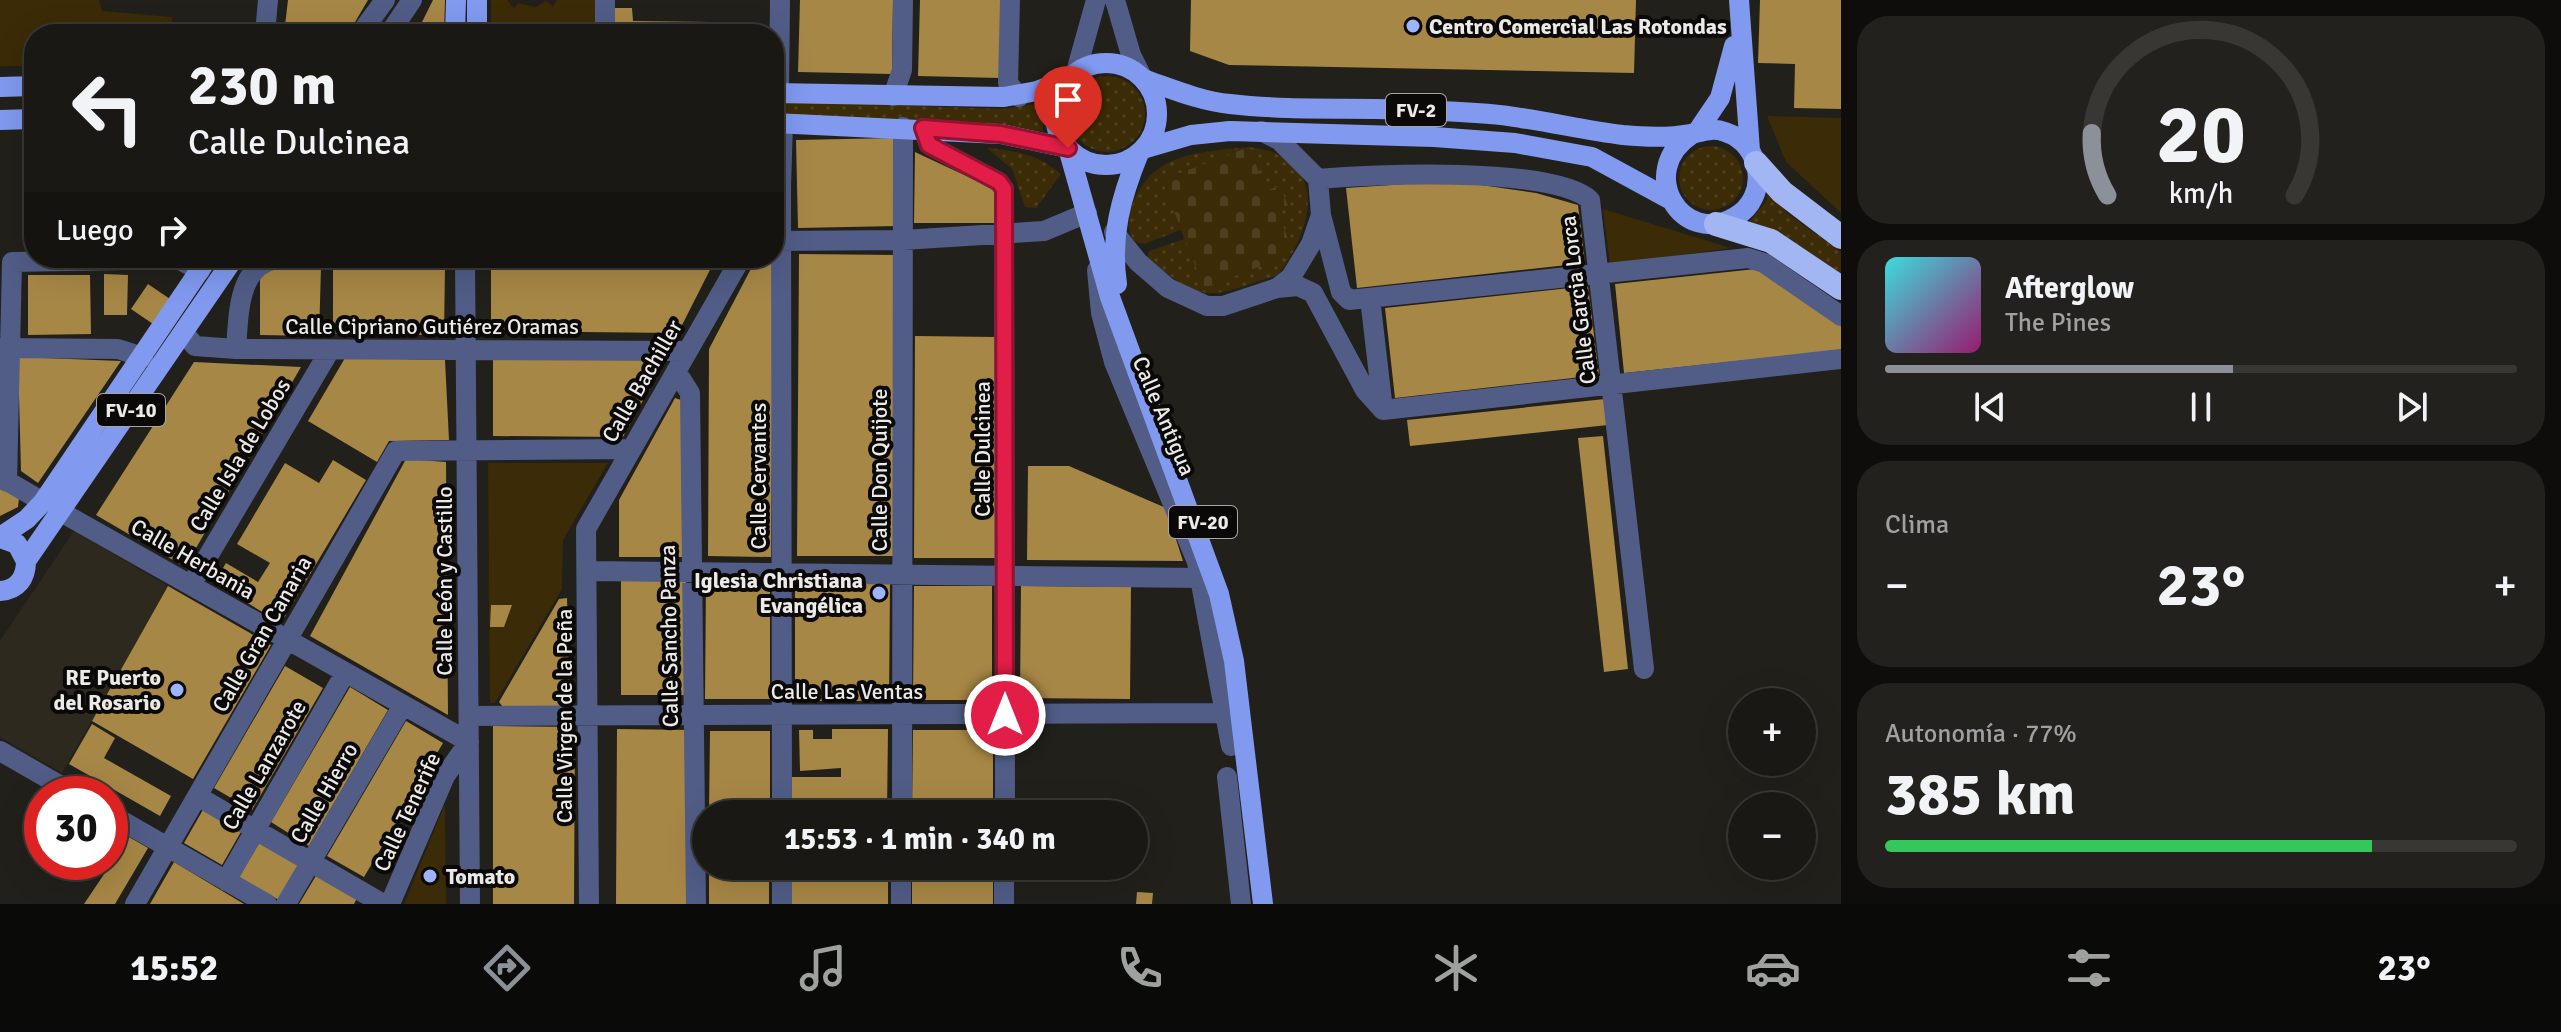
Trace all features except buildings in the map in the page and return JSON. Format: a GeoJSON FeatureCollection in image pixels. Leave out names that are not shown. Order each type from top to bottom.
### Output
{"type":"FeatureCollection","features":[{"type":"Feature","properties":{"kind":"highway","name":"FV-2"},"geometry":{"type":"LineString","coordinates":[[1753,157],[1782,192],[1841,237]]}},
{"type":"Feature","properties":{"kind":"highway","name":"FV-2"},"geometry":{"type":"LineString","coordinates":[[1716,224],[1771,241],[1841,288]]}},
{"type":"Feature","properties":{"kind":"main road"},"geometry":{"type":"LineString","coordinates":[[455,24],[456,0]]}},
{"type":"Feature","properties":{"kind":"main road"},"geometry":{"type":"LineString","coordinates":[[477,0],[477,24]]}},
{"type":"Feature","properties":{"kind":"main road"},"geometry":{"type":"LineString","coordinates":[[1716,224],[1735,217],[1751,203],[1758,184],[1739,0]]}},
{"type":"Feature","properties":{"kind":"main road"},"geometry":{"type":"LineString","coordinates":[[1671,200],[1664,178],[1666,163],[1673,149],[1694,133],[1720,98],[1739,22]]}},
{"type":"Feature","properties":{"kind":"main road"},"geometry":{"type":"LineString","coordinates":[[784,93],[1019,97],[1090,65],[1118,64],[1143,79],[1157,110],[1155,126],[1141,151],[1120,163],[1104,165],[1088,162],[1068,148],[1058,132],[1055,115],[1057,99],[1074,74]]}},
{"type":"Feature","properties":{"kind":"main road","name":"FV-2"},"geometry":{"type":"LineString","coordinates":[[1143,79],[1190,96],[1231,104],[1434,110],[1519,117],[1623,135],[1728,132],[1753,157]]}},
{"type":"Feature","properties":{"kind":"main road"},"geometry":{"type":"LineString","coordinates":[[0,87],[24,86]]}},
{"type":"Feature","properties":{"kind":"main road"},"geometry":{"type":"LineString","coordinates":[[0,120],[24,119]]}},
{"type":"Feature","properties":{"kind":"main road"},"geometry":{"type":"LineString","coordinates":[[784,124],[913,127],[1001,134],[1068,148]]}},
{"type":"Feature","properties":{"kind":"main road","name":"FV-2"},"geometry":{"type":"LineString","coordinates":[[1141,151],[1207,132],[1261,131],[1515,143],[1592,157],[1671,200],[1686,216],[1716,224]]}},
{"type":"Feature","properties":{"kind":"main road","name":"FV-20"},"geometry":{"type":"LineString","coordinates":[[1068,148],[1119,321],[1219,594],[1234,661],[1260,904]]}},
{"type":"Feature","properties":{"kind":"main road","name":"FV-20"},"geometry":{"type":"LineString","coordinates":[[1141,151],[1121,195],[1114,232],[1115,273],[1126,319],[1225,587],[1241,657],[1274,904]]}},
{"type":"Feature","properties":{"kind":"main road","name":"FV-10"},"geometry":{"type":"LineString","coordinates":[[2,594],[22,580],[26,561],[52,507],[201,268]]}},
{"type":"Feature","properties":{"kind":"main road","name":"FV-10"},"geometry":{"type":"LineString","coordinates":[[0,538],[27,519],[52,507],[184,333],[227,268]]}},
{"type":"Feature","properties":{"kind":"main road","name":"FV-10"},"geometry":{"type":"LineString","coordinates":[[0,538],[17,544],[26,561]]}},
{"type":"Feature","properties":{"kind":"main road"},"geometry":{"type":"LineString","coordinates":[[1231,746],[1260,904]]}},
{"type":"Feature","properties":{"kind":"street"},"geometry":{"type":"LineString","coordinates":[[266,24],[268,0]]}},
{"type":"Feature","properties":{"kind":"street"},"geometry":{"type":"LineString","coordinates":[[367,24],[385,0]]}},
{"type":"Feature","properties":{"kind":"street"},"geometry":{"type":"LineString","coordinates":[[396,24],[412,0]]}},
{"type":"Feature","properties":{"kind":"street"},"geometry":{"type":"LineString","coordinates":[[605,0],[605,24]]}},
{"type":"Feature","properties":{"kind":"street"},"geometry":{"type":"LineString","coordinates":[[779,24],[780,0]]}},
{"type":"Feature","properties":{"kind":"street"},"geometry":{"type":"LineString","coordinates":[[893,96],[902,70],[903,0]]}},
{"type":"Feature","properties":{"kind":"street"},"geometry":{"type":"LineString","coordinates":[[1010,0],[1008,83],[1019,97]]}},
{"type":"Feature","properties":{"kind":"street"},"geometry":{"type":"LineString","coordinates":[[1074,74],[1096,0]]}},
{"type":"Feature","properties":{"kind":"street"},"geometry":{"type":"LineString","coordinates":[[1115,0],[1131,55],[1143,79]]}},
{"type":"Feature","properties":{"kind":"street","name":"Calle Dulcinea"},"geometry":{"type":"LineString","coordinates":[[913,127],[936,150],[999,182],[1004,189],[1005,800]]}},
{"type":"Feature","properties":{"kind":"street","name":"Calle Don Quijote"},"geometry":{"type":"LineString","coordinates":[[902,800],[903,240],[913,127]]}},
{"type":"Feature","properties":{"kind":"street"},"geometry":{"type":"LineString","coordinates":[[1261,131],[1279,140],[1318,179],[1321,215],[1343,296],[1349,300],[1748,258],[1764,263],[1841,316]]}},
{"type":"Feature","properties":{"kind":"street","name":"Calle Garcia Lorca"},"geometry":{"type":"LineString","coordinates":[[1318,179],[1383,173],[1470,175],[1567,189],[1587,197],[1591,203],[1644,669]]}},
{"type":"Feature","properties":{"kind":"street"},"geometry":{"type":"LineString","coordinates":[[784,253],[903,240],[1044,231],[1087,213]]}},
{"type":"Feature","properties":{"kind":"street"},"geometry":{"type":"LineString","coordinates":[[1277,288],[1301,262],[1321,215]]}},
{"type":"Feature","properties":{"kind":"street"},"geometry":{"type":"LineString","coordinates":[[1114,232],[1138,262],[1168,288],[1207,306],[1223,306],[1277,288],[1298,286],[1313,293],[1365,390],[1383,410]]}},
{"type":"Feature","properties":{"kind":"street","name":"Calle Antigua"},"geometry":{"type":"LineString","coordinates":[[1095,242],[1106,338],[1191,544],[1201,578],[1231,746]]}},
{"type":"Feature","properties":{"kind":"street"},"geometry":{"type":"LineString","coordinates":[[4,479],[5,348],[12,262],[24,262]]}},
{"type":"Feature","properties":{"kind":"street"},"geometry":{"type":"LineString","coordinates":[[236,349],[239,301],[256,268]]}},
{"type":"Feature","properties":{"kind":"street","name":"Calle León y Castillo"},"geometry":{"type":"LineString","coordinates":[[465,268],[470,904]]}},
{"type":"Feature","properties":{"kind":"street","name":"Calle Bachiller"},"geometry":{"type":"LineString","coordinates":[[586,529],[735,268]]}},
{"type":"Feature","properties":{"kind":"street","name":"Calle Cervantes"},"geometry":{"type":"LineString","coordinates":[[778,268],[782,800]]}},
{"type":"Feature","properties":{"kind":"street"},"geometry":{"type":"LineString","coordinates":[[1370,298],[1383,410]]}},
{"type":"Feature","properties":{"kind":"street","name":"Calle Cipriano Gutiérez Oramas"},"geometry":{"type":"LineString","coordinates":[[184,333],[195,346],[236,349],[687,351]]}},
{"type":"Feature","properties":{"kind":"street"},"geometry":{"type":"LineString","coordinates":[[5,348],[118,349],[143,357]]}},
{"type":"Feature","properties":{"kind":"street","name":"Calle Isla de Lobos"},"geometry":{"type":"LineString","coordinates":[[191,585],[330,350]]}},
{"type":"Feature","properties":{"kind":"street"},"geometry":{"type":"LineString","coordinates":[[1383,410],[1841,359]]}},
{"type":"Feature","properties":{"kind":"street","name":"Calle Sancho Panza"},"geometry":{"type":"LineString","coordinates":[[676,371],[690,393],[696,904]]}},
{"type":"Feature","properties":{"kind":"street"},"geometry":{"type":"LineString","coordinates":[[467,452],[631,449]]}},
{"type":"Feature","properties":{"kind":"street","name":"Calle Gran Canaria"},"geometry":{"type":"LineString","coordinates":[[135,904],[396,451],[467,452]]}},
{"type":"Feature","properties":{"kind":"street","name":"Calle Herbania"},"geometry":{"type":"LineString","coordinates":[[4,479],[469,742]]}},
{"type":"Feature","properties":{"kind":"street","name":"Calle Virgen de la Peña"},"geometry":{"type":"LineString","coordinates":[[586,529],[589,904]]}},
{"type":"Feature","properties":{"kind":"street"},"geometry":{"type":"LineString","coordinates":[[588,571],[1201,578]]}},
{"type":"Feature","properties":{"kind":"street","name":"Calle Lanzarote"},"geometry":{"type":"LineString","coordinates":[[226,881],[345,673]]}},
{"type":"Feature","properties":{"kind":"street","name":"Calle Hierro"},"geometry":{"type":"LineString","coordinates":[[286,904],[403,705]]}},
{"type":"Feature","properties":{"kind":"street","name":"Calle Las Ventas"},"geometry":{"type":"LineString","coordinates":[[469,716],[1225,713]]}},
{"type":"Feature","properties":{"kind":"street","name":"Calle Tenerife"},"geometry":{"type":"LineString","coordinates":[[390,904],[445,776],[469,742]]}},
{"type":"Feature","properties":{"kind":"street"},"geometry":{"type":"LineString","coordinates":[[0,751],[44,776]]}},
{"type":"Feature","properties":{"kind":"street"},"geometry":{"type":"LineString","coordinates":[[1227,777],[1241,904]]}},
{"type":"Feature","properties":{"kind":"street"},"geometry":{"type":"LineString","coordinates":[[197,796],[383,904]]}},
{"type":"Feature","properties":{"kind":"street"},"geometry":{"type":"LineString","coordinates":[[128,824],[267,904]]}},
{"type":"Feature","properties":{"kind":"street"},"geometry":{"type":"LineString","coordinates":[[782,880],[782,904]]}},
{"type":"Feature","properties":{"kind":"street"},"geometry":{"type":"LineString","coordinates":[[901,880],[901,904]]}},
{"type":"Feature","properties":{"kind":"street"},"geometry":{"type":"LineString","coordinates":[[1004,880],[1004,904]]}},
{"type":"Feature","properties":{"kind":"shaded area"},"geometry":{"type":"Polygon","coordinates":[[[74,531],[168,586],[62,773],[0,737],[0,641],[74,531]]]}},
{"type":"Feature","properties":{"kind":"green space"},"geometry":{"type":"Polygon","coordinates":[[[0,0],[99,0],[102,11],[172,17],[172,24],[24,24],[24,66],[0,66],[0,0]]]}},
{"type":"Feature","properties":{"kind":"green space"},"geometry":{"type":"Polygon","coordinates":[[[491,0],[507,0],[514,8],[518,3],[535,7],[546,1],[553,6],[557,0],[600,0],[600,24],[491,24],[491,0]]]}},
{"type":"Feature","properties":{"kind":"green space"},"geometry":{"type":"Polygon","coordinates":[[[1107,76],[1122,79],[1134,87],[1142,99],[1145,114],[1142,129],[1134,141],[1122,149],[1107,152],[1092,149],[1080,141],[1072,129],[1069,114],[1072,99],[1080,87],[1092,79],[1107,76]]]}},
{"type":"Feature","properties":{"kind":"green space"},"geometry":{"type":"Polygon","coordinates":[[[784,101],[1004,109],[1042,103],[1043,131],[784,118],[784,101]]]}},
{"type":"Feature","properties":{"kind":"green space"},"geometry":{"type":"Polygon","coordinates":[[[1767,116],[1841,118],[1841,213],[1786,162],[1767,116]]]}},
{"type":"Feature","properties":{"kind":"green space"},"geometry":{"type":"Polygon","coordinates":[[[1711,146],[1729,152],[1737,160],[1743,178],[1737,196],[1729,204],[1711,210],[1693,204],[1685,196],[1679,178],[1685,160],[1693,152],[1711,146]]]}},
{"type":"Feature","properties":{"kind":"green space"},"geometry":{"type":"Polygon","coordinates":[[[1249,147],[1279,155],[1295,167],[1304,180],[1308,196],[1307,213],[1296,246],[1278,275],[1222,292],[1209,293],[1182,284],[1147,257],[1150,251],[1184,239],[1181,230],[1144,244],[1133,240],[1129,214],[1135,198],[1144,183],[1169,163],[1199,153],[1249,147]]]}},
{"type":"Feature","properties":{"kind":"green space"},"geometry":{"type":"Polygon","coordinates":[[[1249,147],[1266,191],[1280,186],[1288,206],[1277,211],[1290,244],[1283,247],[1286,256],[1204,288],[1162,180],[1249,147]]]}},
{"type":"Feature","properties":{"kind":"green space"},"geometry":{"type":"Polygon","coordinates":[[[987,148],[1027,155],[1061,174],[1036,208],[1025,207],[1012,169],[987,148]]]}},
{"type":"Feature","properties":{"kind":"green space"},"geometry":{"type":"Polygon","coordinates":[[[1767,191],[1787,213],[1841,252],[1841,274],[1779,232],[1749,222],[1767,200],[1767,191]]]}},
{"type":"Feature","properties":{"kind":"green space"},"geometry":{"type":"Polygon","coordinates":[[[1603,209],[1731,248],[1610,265],[1603,209]]]}},
{"type":"Feature","properties":{"kind":"green space"},"geometry":{"type":"Polygon","coordinates":[[[488,463],[608,463],[563,540],[562,589],[495,703],[490,703],[488,463]]]}},
{"type":"Feature","properties":{"kind":"green space"},"geometry":{"type":"Polygon","coordinates":[[[445,804],[446,904],[404,904],[445,804]]]}},
{"type":"Feature","properties":{"kind":"place","name":"Centro Comercial Las Rotondas"},"geometry":{"type":"Point","coordinates":[1413,26]}},
{"type":"Feature","properties":{"kind":"place","name":"Iglesia Christiana Evangélica"},"geometry":{"type":"Point","coordinates":[879,593]}},
{"type":"Feature","properties":{"kind":"place","name":"RE Puerto del Rosario"},"geometry":{"type":"Point","coordinates":[177,690]}},
{"type":"Feature","properties":{"kind":"place","name":"Tomato"},"geometry":{"type":"Point","coordinates":[430,876]}},
{"type":"Feature","properties":{"kind":"route"},"geometry":{"type":"LineString","coordinates":[[1005,715],[1004,189],[999,182],[929,145],[923,128],[1001,134],[1068,148]]}}]}
